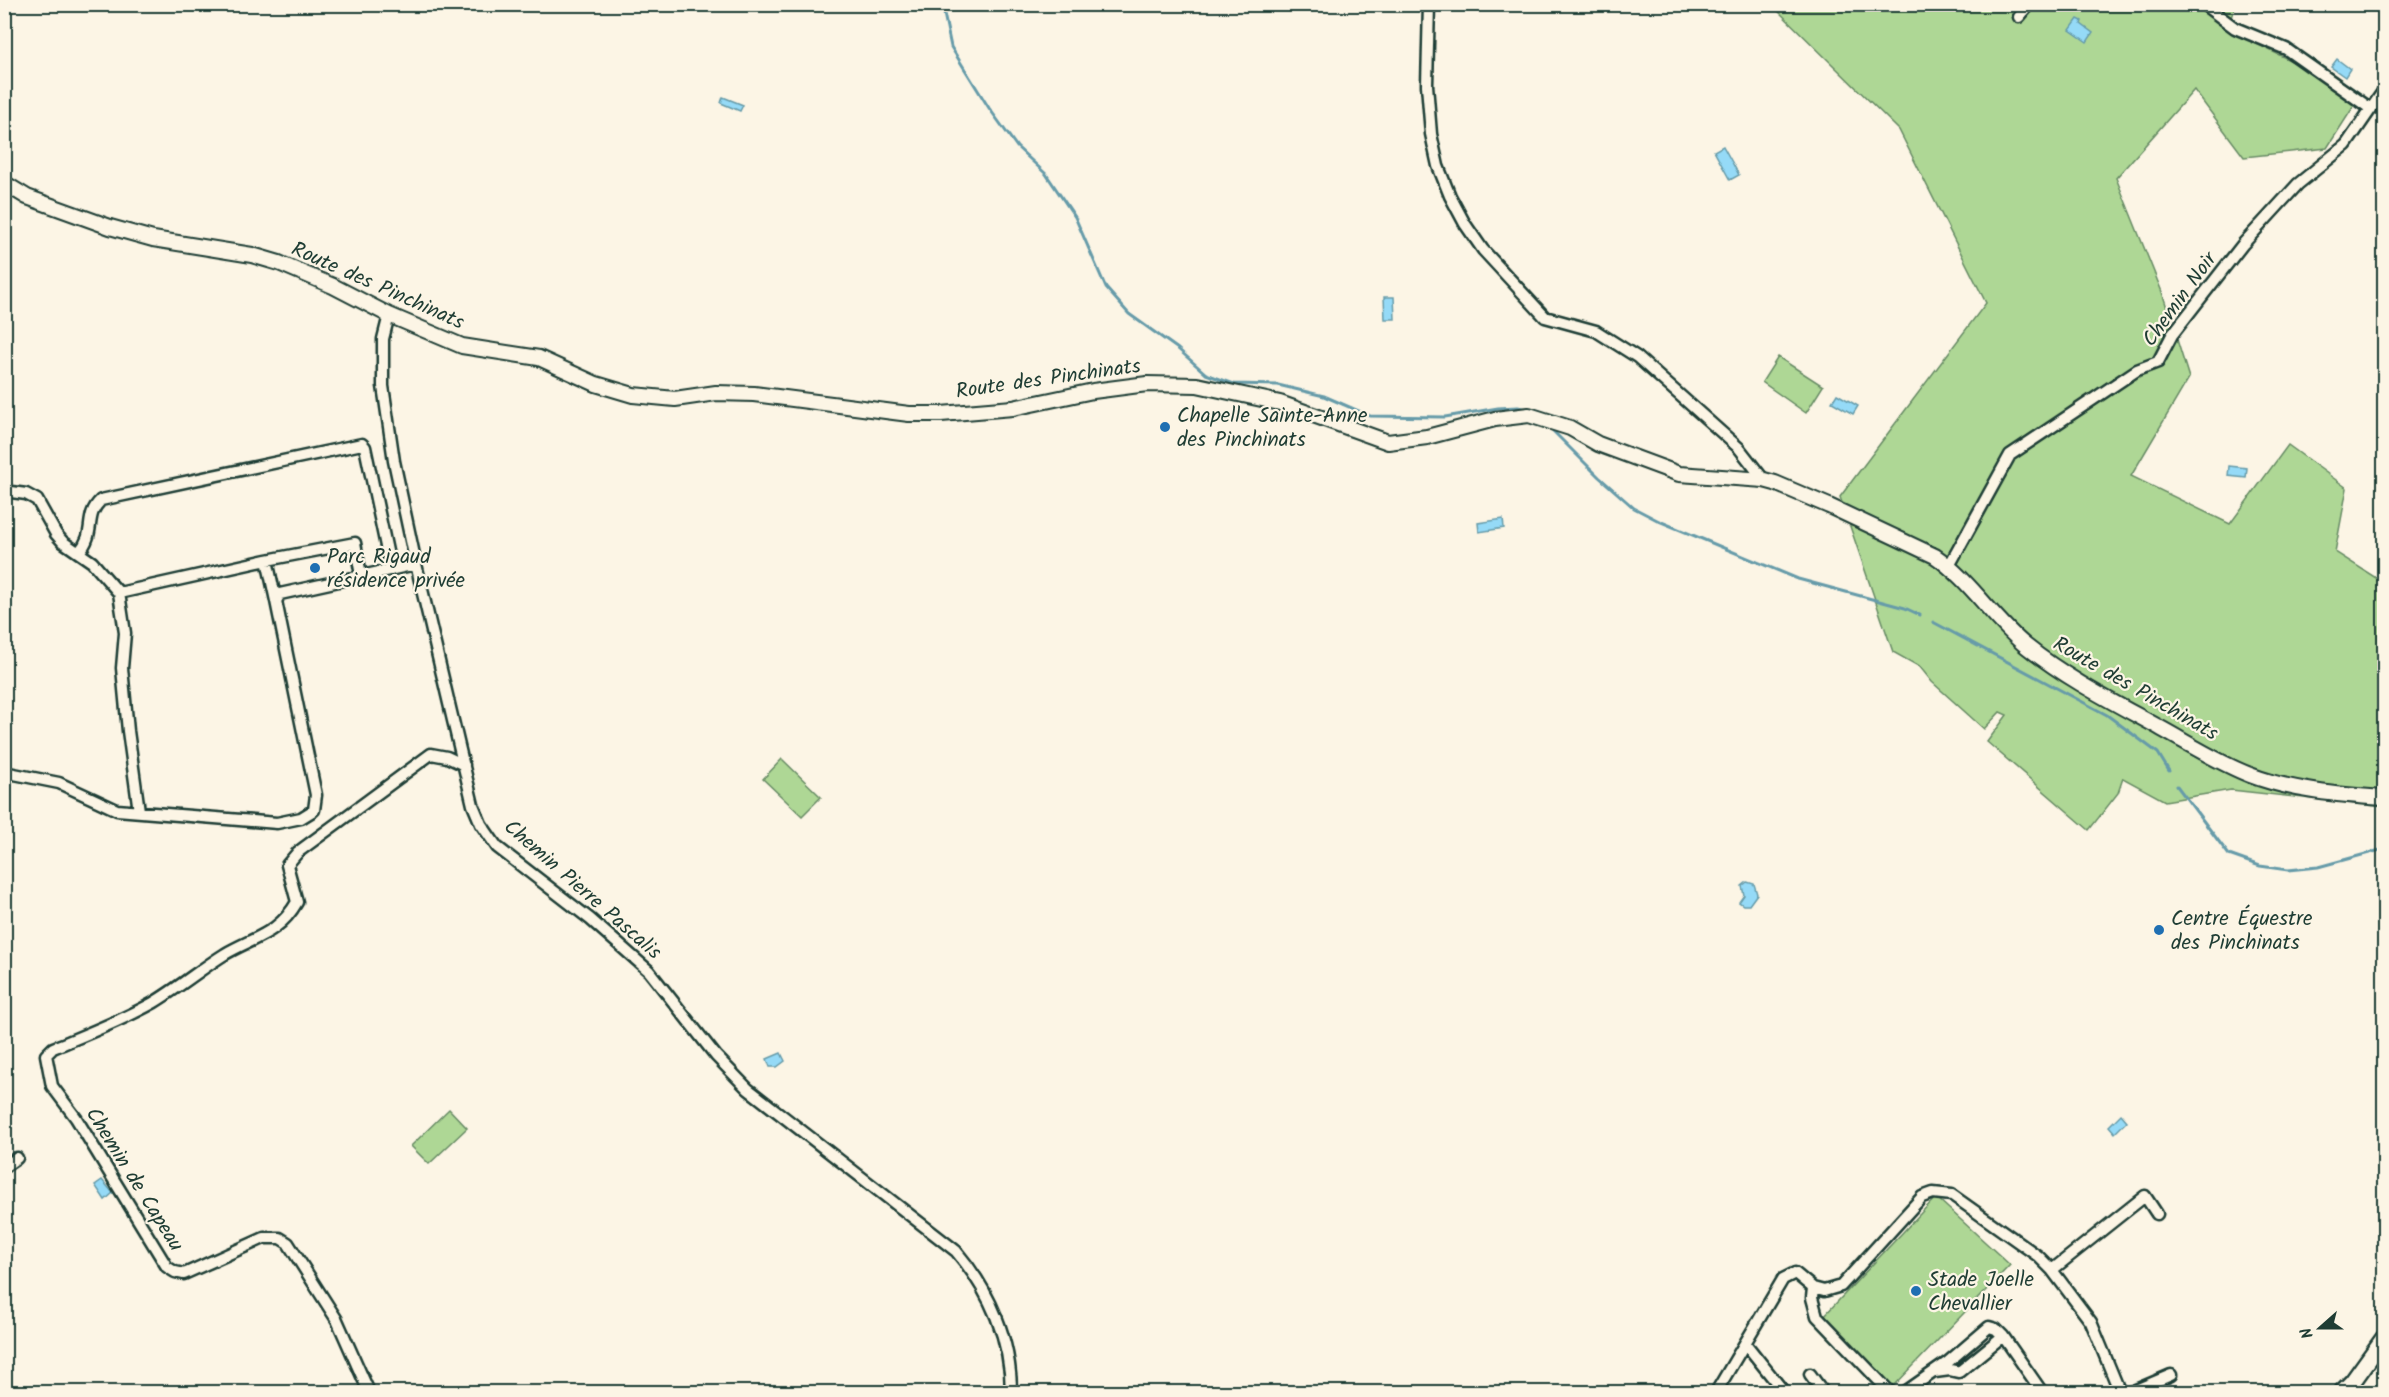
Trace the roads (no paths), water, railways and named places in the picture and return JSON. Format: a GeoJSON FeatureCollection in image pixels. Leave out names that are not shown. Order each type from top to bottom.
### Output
{"type":"FeatureCollection","features":[{"type":"Feature","properties":{"kind":"main road"},"geometry":{"type":"LineString","coordinates":[[2342,1392],[2385,1338]]}},
{"type":"Feature","properties":{"kind":"street"},"geometry":{"type":"LineString","coordinates":[[1429,4],[1427,85],[1431,134],[1438,166],[1465,224],[1483,250],[1545,317],[1596,331],[1637,357],[1734,443],[1764,480]]}},
{"type":"Feature","properties":{"kind":"street"},"geometry":{"type":"LineString","coordinates":[[2019,17],[2030,4]]}},
{"type":"Feature","properties":{"kind":"street"},"geometry":{"type":"LineString","coordinates":[[2204,4],[2235,28],[2286,49],[2371,110]]}},
{"type":"Feature","properties":{"kind":"street","name":"Chemin Noir"},"geometry":{"type":"LineString","coordinates":[[1949,566],[2010,455],[2137,370],[2158,362],[2172,335],[2243,244],[2298,184],[2346,145],[2385,90]]}},
{"type":"Feature","properties":{"kind":"street","name":"Route des Pinchinats"},"geometry":{"type":"LineString","coordinates":[[4,183],[27,197],[110,227],[153,239],[252,255],[279,263],[333,286],[389,315],[462,346],[539,358],[596,384],[633,395],[675,399],[716,393],[754,394],[909,414],[941,414],[1013,408],[1093,391],[1146,384],[1197,385],[1280,403],[1388,442],[1427,437],[1495,419],[1529,415],[1570,428],[1598,444],[1679,474],[1764,480],[1829,506],[1935,556],[1949,566],[2003,626],[2026,646],[2082,685],[2203,753],[2251,776],[2311,791],[2385,798]]}},
{"type":"Feature","properties":{"kind":"street","name":"Chemin Pierre Pascalis"},"geometry":{"type":"LineString","coordinates":[[389,315],[383,339],[382,386],[394,461],[473,805],[481,824],[497,847],[590,919],[650,971],[716,1056],[748,1089],[956,1251],[976,1275],[1005,1340],[1011,1366],[1011,1392]]}},
{"type":"Feature","properties":{"kind":"street"},"geometry":{"type":"LineString","coordinates":[[79,552],[87,543],[92,513],[101,500],[362,444],[365,447],[391,570]]}},
{"type":"Feature","properties":{"kind":"street"},"geometry":{"type":"LineString","coordinates":[[4,491],[26,494],[37,500],[56,534],[92,562],[119,593],[125,633],[122,668],[139,811]]}},
{"type":"Feature","properties":{"kind":"street"},"geometry":{"type":"LineString","coordinates":[[119,593],[355,543],[361,575]]}},
{"type":"Feature","properties":{"kind":"street"},"geometry":{"type":"LineString","coordinates":[[4,772],[58,783],[117,810],[277,823],[301,818],[314,810],[316,795],[267,560]]}},
{"type":"Feature","properties":{"kind":"street"},"geometry":{"type":"LineString","coordinates":[[276,601],[279,594],[416,564]]}},
{"type":"Feature","properties":{"kind":"street","name":"Chemin de Capeau"},"geometry":{"type":"LineString","coordinates":[[369,1392],[337,1320],[288,1243],[280,1238],[264,1238],[184,1274],[167,1267],[76,1118],[51,1086],[46,1055],[53,1048],[121,1020],[163,997],[244,943],[274,929],[289,917],[297,902],[287,865],[298,852],[431,754],[447,757],[464,765]]}},
{"type":"Feature","properties":{"kind":"street"},"geometry":{"type":"LineString","coordinates":[[4,1167],[16,1158]]}},
{"type":"Feature","properties":{"kind":"street"},"geometry":{"type":"LineString","coordinates":[[1716,1392],[1783,1279],[1795,1273],[1814,1288],[1824,1291],[1841,1286],[1922,1197],[1934,1193],[1952,1195],[2038,1256],[2052,1270],[2091,1322],[2119,1390],[2123,1392]]}},
{"type":"Feature","properties":{"kind":"street"},"geometry":{"type":"LineString","coordinates":[[2052,1270],[2145,1196],[2157,1214]]}},
{"type":"Feature","properties":{"kind":"street"},"geometry":{"type":"LineString","coordinates":[[1814,1288],[1812,1298],[1817,1316],[1890,1392]]}},
{"type":"Feature","properties":{"kind":"street"},"geometry":{"type":"LineString","coordinates":[[1905,1392],[1948,1362],[1989,1327],[1996,1329],[2003,1336],[2042,1392]]}},
{"type":"Feature","properties":{"kind":"street"},"geometry":{"type":"LineString","coordinates":[[1932,1373],[1950,1370],[1959,1372],[2003,1336]]}},
{"type":"Feature","properties":{"kind":"street"},"geometry":{"type":"LineString","coordinates":[[1745,1343],[1784,1392]]}},
{"type":"Feature","properties":{"kind":"street"},"geometry":{"type":"LineString","coordinates":[[1810,1374],[1823,1392]]}},
{"type":"Feature","properties":{"kind":"street"},"geometry":{"type":"LineString","coordinates":[[2132,1392],[2171,1375]]}},
{"type":"Feature","properties":{"kind":"water"},"geometry":{"type":"Polygon","coordinates":[[[2078,19],[2093,33],[2087,42],[2070,30],[2078,19]]]}},
{"type":"Feature","properties":{"kind":"water"},"geometry":{"type":"Polygon","coordinates":[[[2337,59],[2350,69],[2345,77],[2331,67],[2337,59]]]}},
{"type":"Feature","properties":{"kind":"water"},"geometry":{"type":"Polygon","coordinates":[[[723,97],[743,105],[740,111],[721,103],[723,97]]]}},
{"type":"Feature","properties":{"kind":"water"},"geometry":{"type":"Polygon","coordinates":[[[1723,146],[1739,175],[1730,180],[1714,151],[1723,146]]]}},
{"type":"Feature","properties":{"kind":"water"},"geometry":{"type":"Polygon","coordinates":[[[1384,297],[1394,297],[1395,319],[1385,319],[1384,297]]]}},
{"type":"Feature","properties":{"kind":"water"},"geometry":{"type":"Polygon","coordinates":[[[1837,394],[1858,406],[1853,414],[1832,402],[1837,394]]]}},
{"type":"Feature","properties":{"kind":"water"},"geometry":{"type":"Polygon","coordinates":[[[2229,466],[2247,468],[2246,478],[2228,476],[2229,466]]]}},
{"type":"Feature","properties":{"kind":"water"},"geometry":{"type":"Polygon","coordinates":[[[1503,519],[1504,528],[1479,532],[1478,523],[1503,519]]]}},
{"type":"Feature","properties":{"kind":"water"},"geometry":{"type":"Polygon","coordinates":[[[1747,882],[1754,884],[1757,894],[1749,905],[1743,905],[1739,902],[1744,895],[1742,886],[1747,882]]]}},
{"type":"Feature","properties":{"kind":"water"},"geometry":{"type":"Polygon","coordinates":[[[781,1053],[785,1061],[777,1067],[770,1067],[767,1059],[781,1053]]]}},
{"type":"Feature","properties":{"kind":"water"},"geometry":{"type":"Polygon","coordinates":[[[2121,1114],[2127,1121],[2115,1133],[2109,1126],[2121,1114]]]}},
{"type":"Feature","properties":{"kind":"water"},"geometry":{"type":"Polygon","coordinates":[[[102,1180],[113,1193],[105,1200],[95,1185],[102,1180]]]}},
{"type":"Feature","properties":{"kind":"waterway"},"geometry":{"type":"LineString","coordinates":[[942,4],[951,47],[989,108],[1017,147],[1046,174],[1075,217],[1106,288],[1129,314],[1178,349],[1206,374],[1234,384],[1278,385],[1324,396],[1370,416],[1445,417],[1498,408],[1518,407],[1531,410]]}},
{"type":"Feature","properties":{"kind":"waterway"},"geometry":{"type":"LineString","coordinates":[[1550,428],[1634,508],[1659,521],[1798,579],[1905,608],[1920,615]]}},
{"type":"Feature","properties":{"kind":"waterway"},"geometry":{"type":"LineString","coordinates":[[1933,622],[2107,715],[2158,753],[2169,771]]}},
{"type":"Feature","properties":{"kind":"waterway"},"geometry":{"type":"LineString","coordinates":[[2177,786],[2229,855],[2260,866],[2288,870],[2318,867],[2384,849]]}},
{"type":"Feature","properties":{"kind":"place","name":"Chapelle Sainte-Anne des Pinchinats"},"geometry":{"type":"Point","coordinates":[1165,427]}},
{"type":"Feature","properties":{"kind":"place","name":"Parc Rigaud résidence privée"},"geometry":{"type":"Point","coordinates":[315,568]}},
{"type":"Feature","properties":{"kind":"place","name":"Centre Équestre des Pinchinats"},"geometry":{"type":"Point","coordinates":[2159,930]}},
{"type":"Feature","properties":{"kind":"place","name":"Stade Joelle Chevallier"},"geometry":{"type":"Point","coordinates":[1916,1291]}}]}
